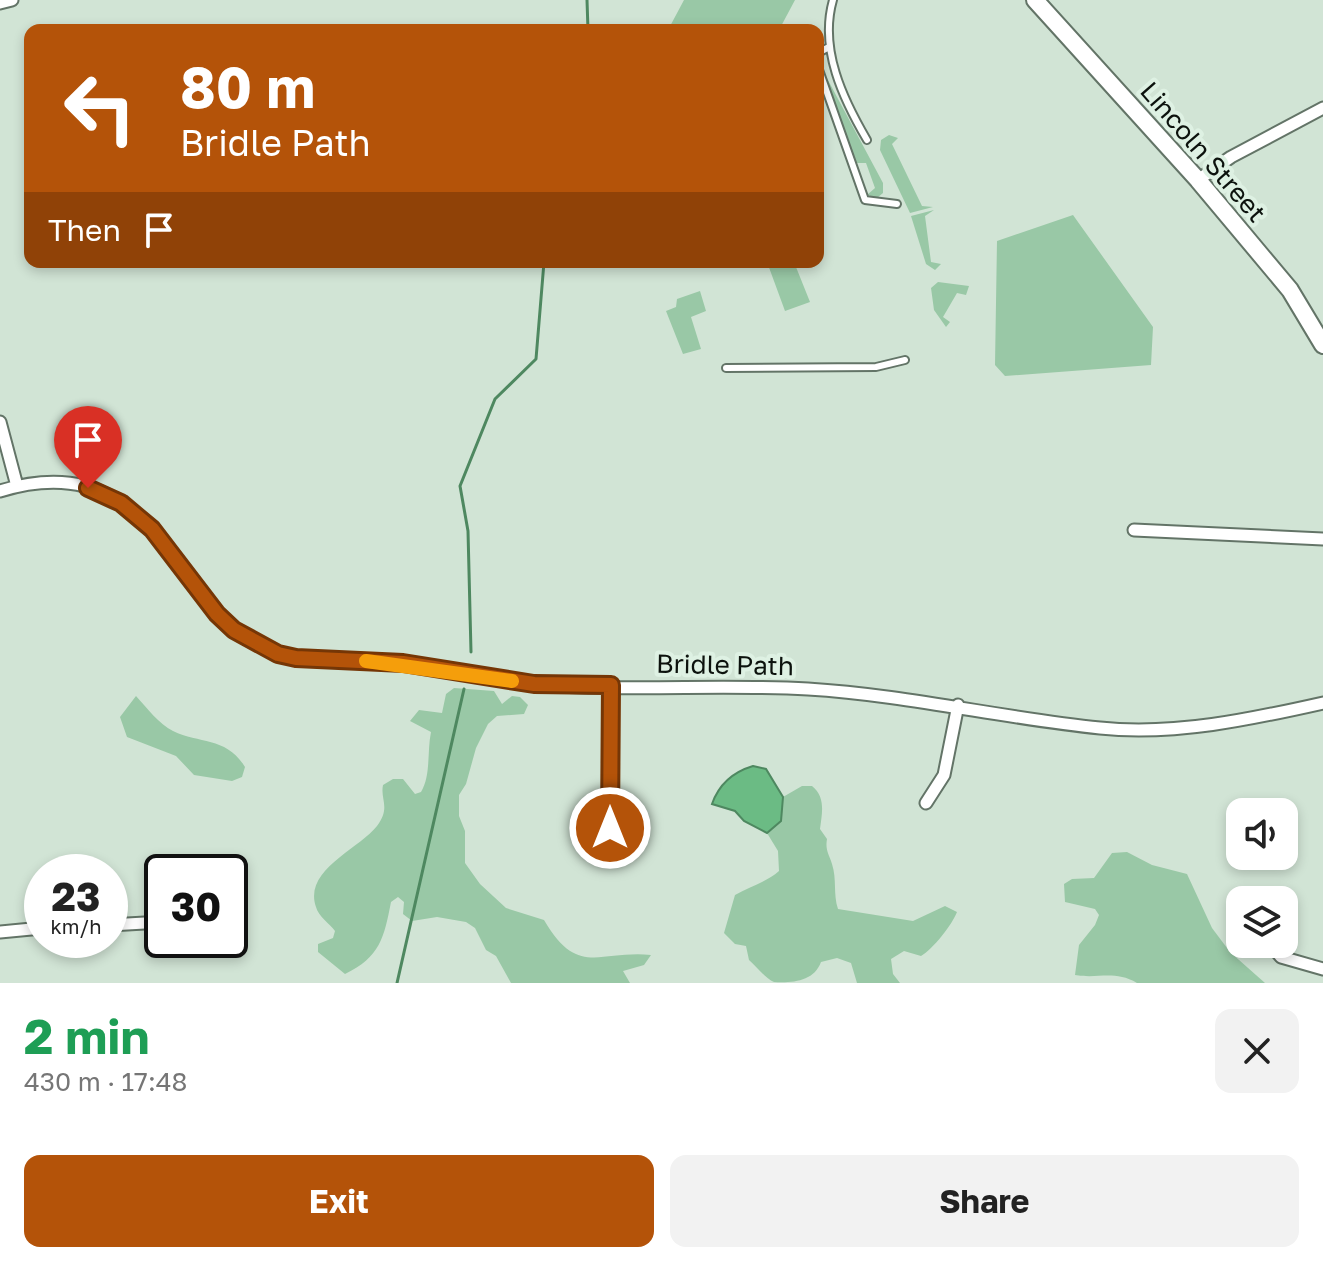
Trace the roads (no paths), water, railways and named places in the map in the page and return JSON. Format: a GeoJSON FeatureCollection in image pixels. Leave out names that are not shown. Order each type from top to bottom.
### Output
{"type":"FeatureCollection","features":[{"type":"Feature","properties":{"kind":"main road","name":"Lincoln Street"},"geometry":{"type":"LineString","coordinates":[[1035,0],[1198,180],[1290,290],[1322,341]]}},
{"type":"Feature","properties":{"kind":"street"},"geometry":{"type":"LineString","coordinates":[[0,3],[12,0]]}},
{"type":"Feature","properties":{"kind":"street"},"geometry":{"type":"LineString","coordinates":[[1198,180],[1231,157],[1323,108]]}},
{"type":"Feature","properties":{"kind":"street"},"geometry":{"type":"LineString","coordinates":[[0,422],[17,486]]}},
{"type":"Feature","properties":{"kind":"street","name":"Bridle Path"},"geometry":{"type":"LineString","coordinates":[[0,491],[17,486],[73,485],[121,503],[152,529],[217,614],[234,630],[278,654],[296,658],[403,663],[534,684],[809,689],[958,705],[1103,729],[1215,724],[1323,703]]}},
{"type":"Feature","properties":{"kind":"street"},"geometry":{"type":"LineString","coordinates":[[1134,530],[1323,539]]}},
{"type":"Feature","properties":{"kind":"street"},"geometry":{"type":"LineString","coordinates":[[610,828],[611,685]]}},
{"type":"Feature","properties":{"kind":"street"},"geometry":{"type":"LineString","coordinates":[[926,803],[944,775],[958,705]]}},
{"type":"Feature","properties":{"kind":"street"},"geometry":{"type":"LineString","coordinates":[[0,932],[24,930]]}},
{"type":"Feature","properties":{"kind":"street"},"geometry":{"type":"LineString","coordinates":[[1284,958],[1323,969]]}},
{"type":"Feature","properties":{"kind":"lane"},"geometry":{"type":"LineString","coordinates":[[833,0],[829,47],[851,114],[867,140]]}},
{"type":"Feature","properties":{"kind":"lane"},"geometry":{"type":"LineString","coordinates":[[824,50],[829,47]]}},
{"type":"Feature","properties":{"kind":"lane"},"geometry":{"type":"LineString","coordinates":[[824,84],[865,200],[897,204]]}},
{"type":"Feature","properties":{"kind":"lane"},"geometry":{"type":"LineString","coordinates":[[726,368],[876,367],[905,360]]}},
{"type":"Feature","properties":{"kind":"waterway"},"geometry":{"type":"LineString","coordinates":[[587,0],[588,24]]}},
{"type":"Feature","properties":{"kind":"waterway"},"geometry":{"type":"LineString","coordinates":[[471,652],[468,531],[460,486],[495,399],[536,359],[544,268]]}},
{"type":"Feature","properties":{"kind":"waterway"},"geometry":{"type":"LineString","coordinates":[[397,983],[464,689]]}}]}
